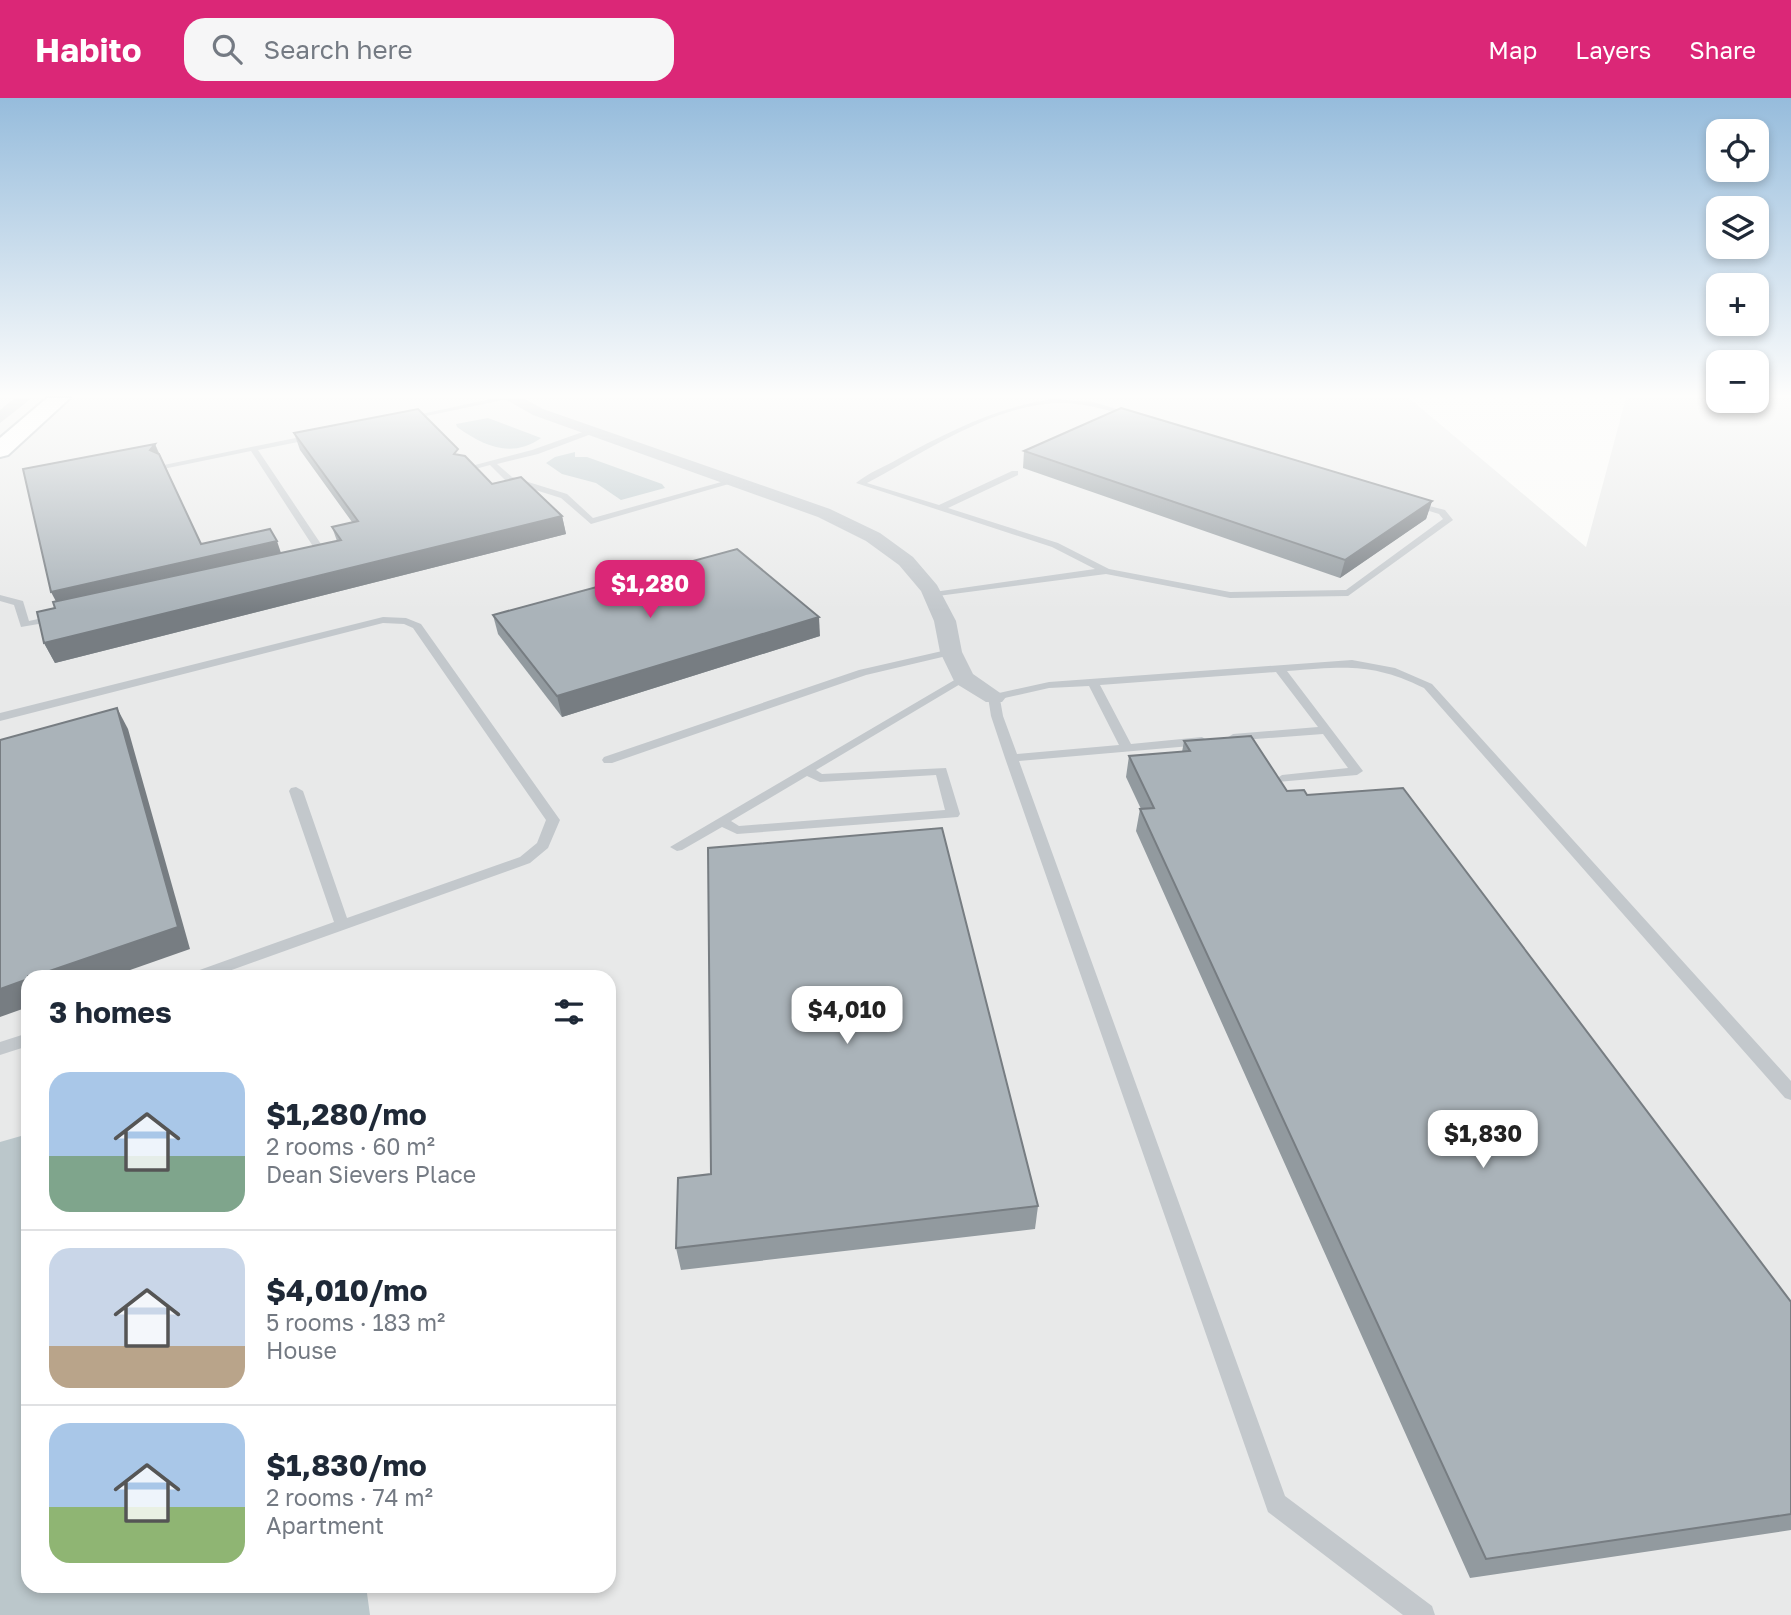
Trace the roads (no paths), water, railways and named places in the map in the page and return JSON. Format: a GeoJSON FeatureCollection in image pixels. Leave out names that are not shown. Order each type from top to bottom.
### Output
{"type":"FeatureCollection","features":[{"type":"Feature","properties":{"kind":"street"},"geometry":{"type":"LineString","coordinates":[[700,469],[824,513],[864,532],[906,561],[934,595],[945,621],[951,652],[963,678],[995,697]]}},
{"type":"Feature","properties":{"kind":"lane"},"geometry":{"type":"LineString","coordinates":[[267,469],[324,556],[310,559]]}},
{"type":"Feature","properties":{"kind":"lane"},"geometry":{"type":"LineString","coordinates":[[498,469],[509,479],[561,495],[591,521],[735,481]]}},
{"type":"Feature","properties":{"kind":"lane"},"geometry":{"type":"LineString","coordinates":[[889,469],[860,483],[1055,545],[1106,571],[1230,595],[1349,593],[1448,520],[1442,512],[1402,500]]}},
{"type":"Feature","properties":{"kind":"lane"},"geometry":{"type":"LineString","coordinates":[[940,508],[1015,473]]}},
{"type":"Feature","properties":{"kind":"lane"},"geometry":{"type":"LineString","coordinates":[[934,595],[1106,571]]}},
{"type":"Feature","properties":{"kind":"lane"},"geometry":{"type":"LineString","coordinates":[[0,598],[19,603],[25,625],[65,616]]}},
{"type":"Feature","properties":{"kind":"lane"},"geometry":{"type":"LineString","coordinates":[[0,717],[383,620],[406,621],[417,626],[544,803],[553,820],[543,845],[525,860],[217,970]]}},
{"type":"Feature","properties":{"kind":"lane"},"geometry":{"type":"LineString","coordinates":[[608,760],[863,673],[951,652]]}},
{"type":"Feature","properties":{"kind":"lane"},"geometry":{"type":"LineString","coordinates":[[1423,1615],[1276,1504],[997,716],[995,697],[1049,685],[1280,669],[1367,665],[1401,672],[1428,686],[1791,1093]]}},
{"type":"Feature","properties":{"kind":"lane"},"geometry":{"type":"LineString","coordinates":[[1280,669],[1357,771],[1282,779]]}},
{"type":"Feature","properties":{"kind":"lane"},"geometry":{"type":"LineString","coordinates":[[677,847],[963,678]]}},
{"type":"Feature","properties":{"kind":"lane"},"geometry":{"type":"LineString","coordinates":[[1093,682],[1127,748]]}},
{"type":"Feature","properties":{"kind":"lane"},"geometry":{"type":"LineString","coordinates":[[1012,758],[1326,730]]}},
{"type":"Feature","properties":{"kind":"lane"},"geometry":{"type":"LineString","coordinates":[[722,821],[737,831],[953,814],[942,771],[820,778],[807,770]]}},
{"type":"Feature","properties":{"kind":"lane"},"geometry":{"type":"LineString","coordinates":[[296,791],[342,925]]}},
{"type":"Feature","properties":{"kind":"lane"},"geometry":{"type":"LineString","coordinates":[[0,1049],[21,1042]]}}]}
